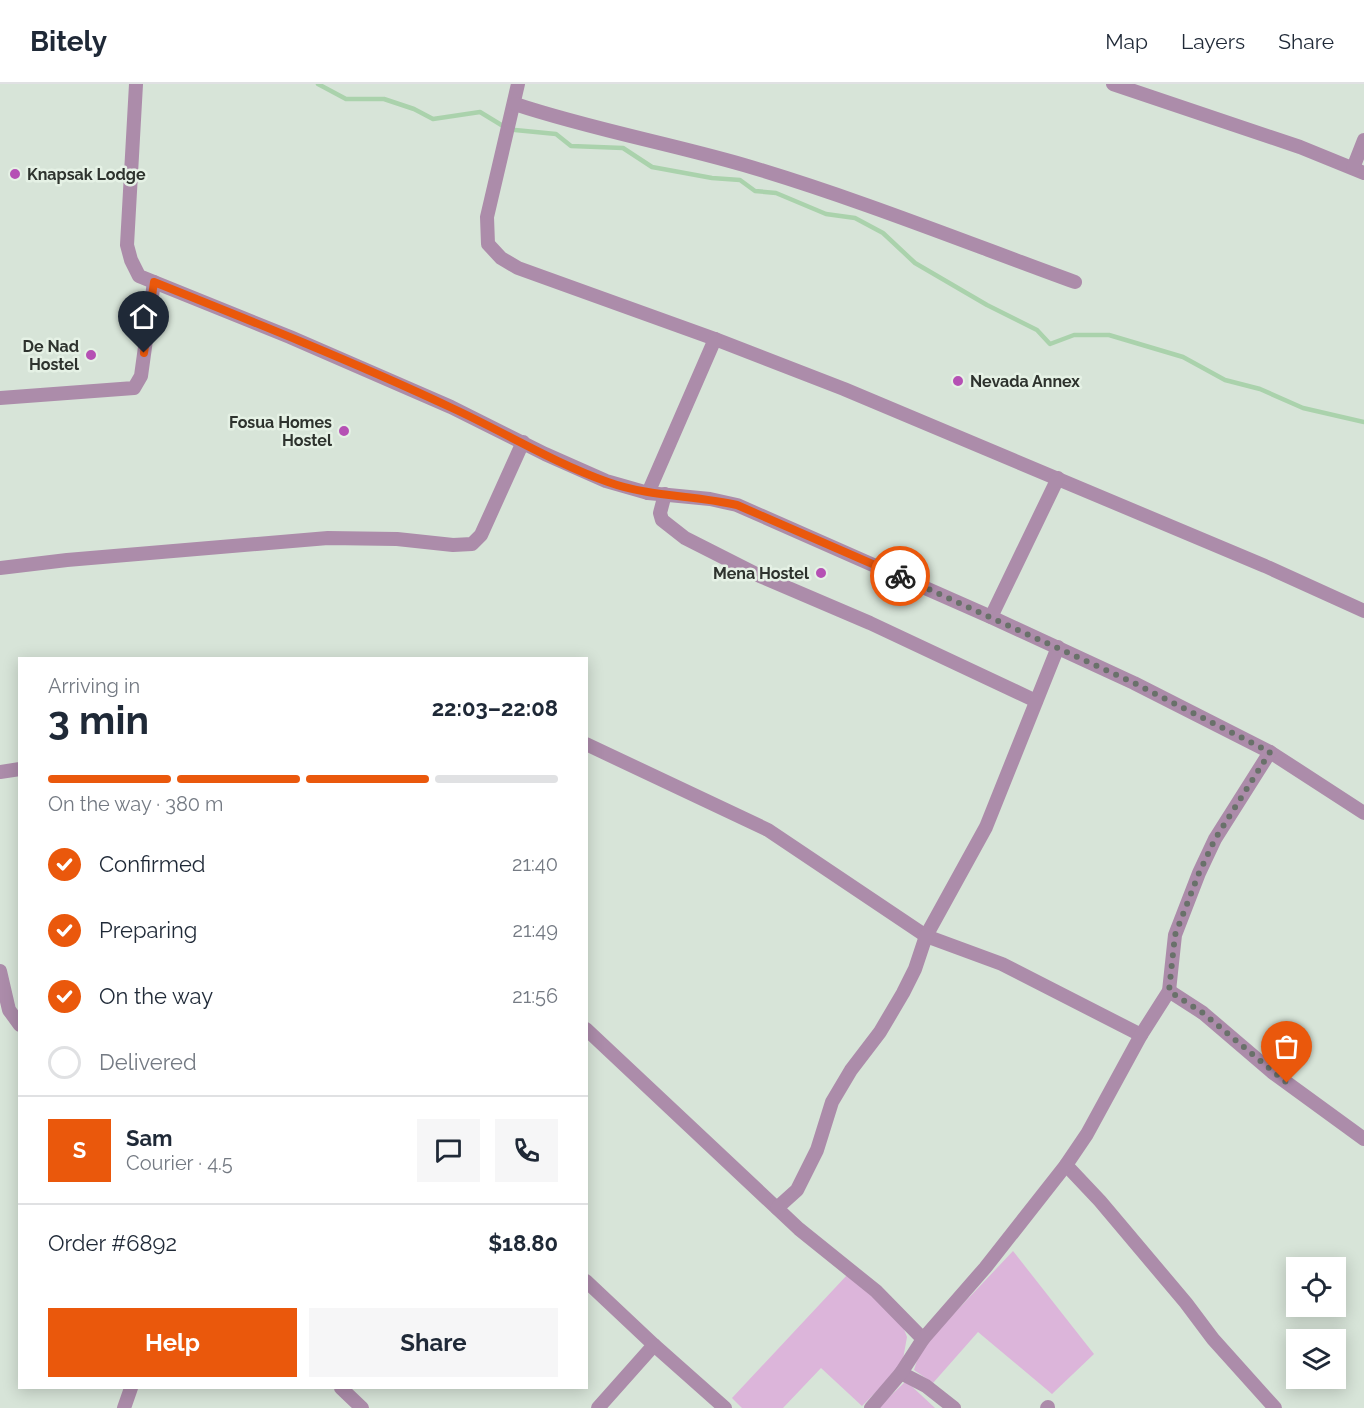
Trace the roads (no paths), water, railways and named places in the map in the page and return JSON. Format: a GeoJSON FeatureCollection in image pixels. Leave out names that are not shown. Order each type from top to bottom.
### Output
{"type":"FeatureCollection","features":[{"type":"Feature","properties":{"kind":"street"},"geometry":{"type":"LineString","coordinates":[[136,84],[127,245],[139,276],[291,337],[451,407],[606,482],[648,493],[710,499],[737,505],[1058,647],[1153,692],[1270,752],[1364,813]]}},
{"type":"Feature","properties":{"kind":"street"},"geometry":{"type":"LineString","coordinates":[[518,84],[487,218],[488,244],[501,258],[518,268],[715,339],[844,389],[1265,566],[1364,611]]}},
{"type":"Feature","properties":{"kind":"street"},"geometry":{"type":"LineString","coordinates":[[1113,84],[1300,147],[1358,171],[1364,140]]}},
{"type":"Feature","properties":{"kind":"street"},"geometry":{"type":"LineString","coordinates":[[515,104],[565,121],[741,165],[825,190],[1075,282]]}},
{"type":"Feature","properties":{"kind":"street"},"geometry":{"type":"LineString","coordinates":[[0,398],[134,388],[141,376],[154,282]]}},
{"type":"Feature","properties":{"kind":"street"},"geometry":{"type":"LineString","coordinates":[[648,493],[715,339]]}},
{"type":"Feature","properties":{"kind":"street"},"geometry":{"type":"LineString","coordinates":[[0,568],[67,560],[328,538],[397,539],[453,545],[472,544],[481,535],[523,442]]}},
{"type":"Feature","properties":{"kind":"street"},"geometry":{"type":"LineString","coordinates":[[991,617],[1058,478]]}},
{"type":"Feature","properties":{"kind":"street"},"geometry":{"type":"LineString","coordinates":[[665,494],[660,513],[662,520],[685,538],[760,576],[870,623],[1036,701]]}},
{"type":"Feature","properties":{"kind":"street"},"geometry":{"type":"LineString","coordinates":[[777,1208],[797,1190],[817,1150],[832,1102],[851,1070],[880,1032],[903,993],[915,969],[926,936],[986,827],[1058,647]]}},
{"type":"Feature","properties":{"kind":"street"},"geometry":{"type":"LineString","coordinates":[[588,745],[768,830],[926,936],[1002,964],[1141,1035]]}},
{"type":"Feature","properties":{"kind":"street"},"geometry":{"type":"LineString","coordinates":[[871,1408],[902,1373],[923,1339],[985,1268],[1066,1166],[1087,1134],[1141,1035],[1169,991],[1175,935],[1199,873],[1215,839],[1270,752]]}},
{"type":"Feature","properties":{"kind":"street"},"geometry":{"type":"LineString","coordinates":[[0,772],[18,769]]}},
{"type":"Feature","properties":{"kind":"street"},"geometry":{"type":"LineString","coordinates":[[0,972],[5,1011],[18,1023]]}},
{"type":"Feature","properties":{"kind":"street"},"geometry":{"type":"LineString","coordinates":[[1169,991],[1203,1013],[1272,1072],[1364,1139]]}},
{"type":"Feature","properties":{"kind":"street"},"geometry":{"type":"LineString","coordinates":[[588,1031],[799,1229],[876,1291],[923,1339]]}},
{"type":"Feature","properties":{"kind":"street"},"geometry":{"type":"LineString","coordinates":[[1066,1166],[1100,1201],[1186,1303],[1213,1340],[1275,1408]]}},
{"type":"Feature","properties":{"kind":"street"},"geometry":{"type":"LineString","coordinates":[[588,1283],[725,1408]]}},
{"type":"Feature","properties":{"kind":"street"},"geometry":{"type":"LineString","coordinates":[[598,1408],[654,1345]]}},
{"type":"Feature","properties":{"kind":"street"},"geometry":{"type":"LineString","coordinates":[[902,1373],[926,1386],[954,1408]]}},
{"type":"Feature","properties":{"kind":"street"},"geometry":{"type":"LineString","coordinates":[[124,1408],[131,1389]]}},
{"type":"Feature","properties":{"kind":"street"},"geometry":{"type":"LineString","coordinates":[[342,1389],[362,1408]]}},
{"type":"Feature","properties":{"kind":"waterway"},"geometry":{"type":"LineString","coordinates":[[318,84],[346,99],[384,99],[414,109],[433,119],[480,112],[503,126]]}},
{"type":"Feature","properties":{"kind":"waterway"},"geometry":{"type":"LineString","coordinates":[[515,130],[556,134],[571,146],[623,148],[652,167],[712,178],[740,180],[755,191],[776,193],[826,214],[855,218],[883,233],[915,263],[987,305],[1037,330],[1050,344],[1074,335],[1109,335],[1183,357],[1225,380],[1260,389],[1303,408],[1364,422]]}},
{"type":"Feature","properties":{"kind":"place","name":"Knapsak Lodge"},"geometry":{"type":"Point","coordinates":[15,174]}},
{"type":"Feature","properties":{"kind":"place","name":"De Nad Hostel"},"geometry":{"type":"Point","coordinates":[91,355]}},
{"type":"Feature","properties":{"kind":"place","name":"Nevada Annex"},"geometry":{"type":"Point","coordinates":[958,381]}},
{"type":"Feature","properties":{"kind":"place","name":"Fosua Homes Hostel"},"geometry":{"type":"Point","coordinates":[344,431]}},
{"type":"Feature","properties":{"kind":"place","name":"Mena Hostel"},"geometry":{"type":"Point","coordinates":[821,573]}}]}
